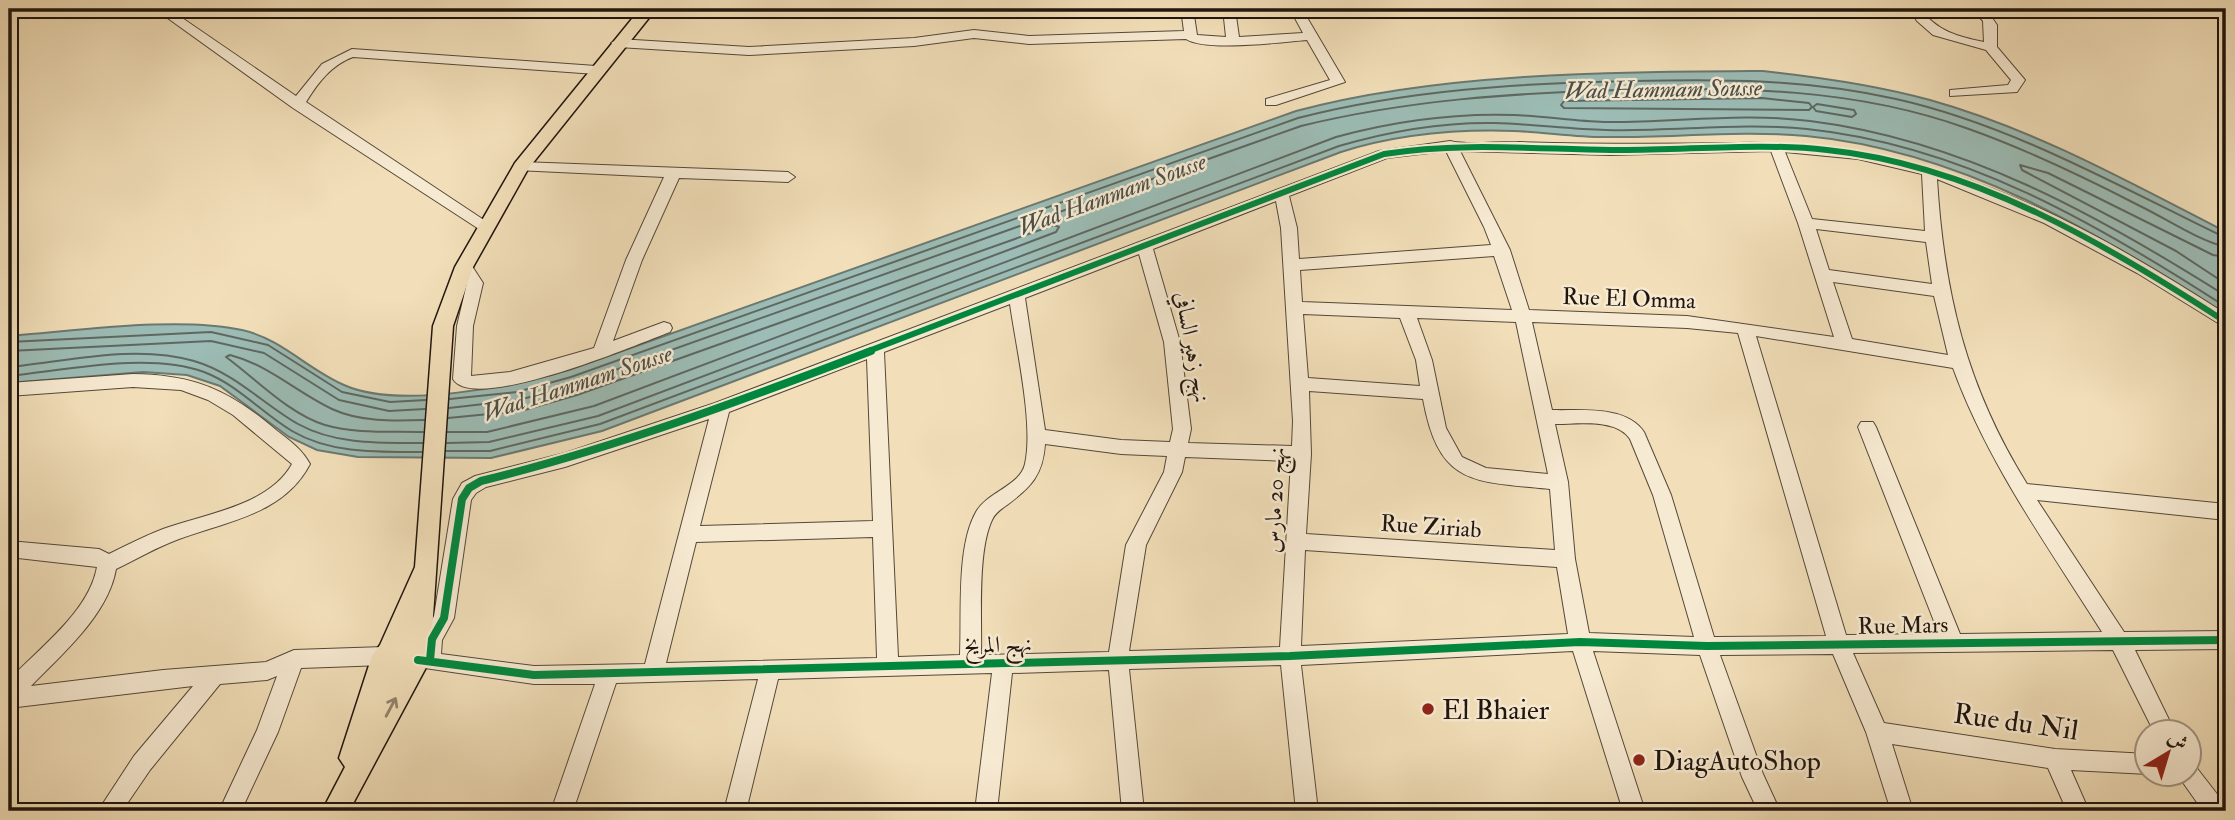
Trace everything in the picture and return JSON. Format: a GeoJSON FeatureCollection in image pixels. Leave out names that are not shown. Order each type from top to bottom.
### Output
{"type":"FeatureCollection","features":[{"type":"Feature","properties":{"kind":"main road"},"geometry":{"type":"LineString","coordinates":[[340,799],[419,658],[443,326],[464,267],[521,167],[596,70],[648,9]]}},
{"type":"Feature","properties":{"kind":"main road"},"geometry":{"type":"LineString","coordinates":[[340,799],[385,657],[427,564]]}},
{"type":"Feature","properties":{"kind":"main road"},"geometry":{"type":"LineString","coordinates":[[385,657],[408,643],[419,658]]}},
{"type":"Feature","properties":{"kind":"street"},"geometry":{"type":"LineString","coordinates":[[160,9],[232,62],[435,198],[485,228]]}},
{"type":"Feature","properties":{"kind":"street"},"geometry":{"type":"LineString","coordinates":[[1187,9],[1190,35]]}},
{"type":"Feature","properties":{"kind":"street"},"geometry":{"type":"LineString","coordinates":[[1229,9],[1233,41]]}},
{"type":"Feature","properties":{"kind":"street"},"geometry":{"type":"LineString","coordinates":[[1272,102],[1338,82],[1296,9]]}},
{"type":"Feature","properties":{"kind":"street"},"geometry":{"type":"LineString","coordinates":[[1915,9],[1920,18],[1938,32],[1990,47],[2018,80],[2016,86],[1991,92],[1955,93]]}},
{"type":"Feature","properties":{"kind":"street"},"geometry":{"type":"LineString","coordinates":[[1978,9],[1988,16],[1993,24],[1990,47]]}},
{"type":"Feature","properties":{"kind":"street"},"geometry":{"type":"LineString","coordinates":[[618,43],[749,51],[914,42],[974,34],[1029,40],[1190,35],[1196,40],[1233,41],[1312,36]]}},
{"type":"Feature","properties":{"kind":"street"},"geometry":{"type":"LineString","coordinates":[[298,105],[324,68],[334,60],[352,53],[596,70]]}},
{"type":"Feature","properties":{"kind":"street"},"geometry":{"type":"LineString","coordinates":[[419,658],[444,618],[462,499],[469,488],[481,481],[565,460],[721,408],[1384,154],[1450,145],[1511,144],[1610,150],[1776,147],[1859,154],[1929,170],[1991,193],[2071,232],[2226,322]]}},
{"type":"Feature","properties":{"kind":"street"},"geometry":{"type":"LineString","coordinates":[[1450,145],[1483,206],[1502,250],[1523,318],[1559,482],[1565,559],[1580,642],[1634,811]]}},
{"type":"Feature","properties":{"kind":"street"},"geometry":{"type":"LineString","coordinates":[[1776,147],[1806,223],[1845,345]]}},
{"type":"Feature","properties":{"kind":"street"},"geometry":{"type":"LineString","coordinates":[[521,167],[788,177]]}},
{"type":"Feature","properties":{"kind":"street"},"geometry":{"type":"LineString","coordinates":[[1929,170],[1932,237],[1958,363],[1986,427],[2023,491],[2119,641],[2158,718]]}},
{"type":"Feature","properties":{"kind":"street"},"geometry":{"type":"LineString","coordinates":[[601,351],[634,260],[673,174]]}},
{"type":"Feature","properties":{"kind":"street","name":"نهج 20 مارس"},"geometry":{"type":"LineString","coordinates":[[1281,192],[1289,228],[1292,265],[1302,454],[1294,541],[1290,656],[1307,811]]}},
{"type":"Feature","properties":{"kind":"street"},"geometry":{"type":"LineString","coordinates":[[1806,223],[1932,237]]}},
{"type":"Feature","properties":{"kind":"street","name":"نهج زهير السافي"},"geometry":{"type":"LineString","coordinates":[[1133,811],[1118,659],[1136,545],[1173,472],[1182,429],[1172,342],[1144,246]]}},
{"type":"Feature","properties":{"kind":"street"},"geometry":{"type":"LineString","coordinates":[[1292,265],[1502,250]]}},
{"type":"Feature","properties":{"kind":"street"},"geometry":{"type":"LineString","coordinates":[[464,267],[475,282],[461,363],[462,379],[466,382],[515,376],[601,351],[664,328]]}},
{"type":"Feature","properties":{"kind":"street"},"geometry":{"type":"LineString","coordinates":[[1823,275],[1941,291]]}},
{"type":"Feature","properties":{"kind":"street"},"geometry":{"type":"LineString","coordinates":[[970,664],[978,539],[983,518],[990,506],[1026,479],[1032,470],[1037,436],[1017,295]]}},
{"type":"Feature","properties":{"kind":"street","name":"Rue El Omma"},"geometry":{"type":"LineString","coordinates":[[1294,308],[1523,318],[1631,318],[1745,328],[1958,363]]}},
{"type":"Feature","properties":{"kind":"street"},"geometry":{"type":"LineString","coordinates":[[1407,313],[1424,360],[1428,393],[1449,454],[1464,468],[1508,479],[1559,482]]}},
{"type":"Feature","properties":{"kind":"street"},"geometry":{"type":"LineString","coordinates":[[1745,328],[1763,397],[1791,481],[1801,524],[1839,645],[1877,732],[1902,811]]}},
{"type":"Feature","properties":{"kind":"street"},"geometry":{"type":"LineString","coordinates":[[875,348],[888,665]]}},
{"type":"Feature","properties":{"kind":"street"},"geometry":{"type":"LineString","coordinates":[[9,390],[144,381],[190,385],[218,397],[250,419],[297,457],[301,464],[288,483],[241,510],[169,534],[107,564]]}},
{"type":"Feature","properties":{"kind":"street"},"geometry":{"type":"LineString","coordinates":[[1298,384],[1428,393]]}},
{"type":"Feature","properties":{"kind":"street"},"geometry":{"type":"LineString","coordinates":[[653,674],[721,408]]}},
{"type":"Feature","properties":{"kind":"street"},"geometry":{"type":"LineString","coordinates":[[1545,417],[1607,418],[1632,429],[1662,495],[1707,646],[1753,777],[1769,811]]}},
{"type":"Feature","properties":{"kind":"street"},"geometry":{"type":"LineString","coordinates":[[1867,427],[1953,643]]}},
{"type":"Feature","properties":{"kind":"street"},"geometry":{"type":"LineString","coordinates":[[1037,436],[1178,451],[1302,454]]}},
{"type":"Feature","properties":{"kind":"street"},"geometry":{"type":"LineString","coordinates":[[2023,491],[2226,512]]}},
{"type":"Feature","properties":{"kind":"street"},"geometry":{"type":"LineString","coordinates":[[690,534],[882,529]]}},
{"type":"Feature","properties":{"kind":"street","name":"Rue Ziriab"},"geometry":{"type":"LineString","coordinates":[[1294,541],[1565,559]]}},
{"type":"Feature","properties":{"kind":"street"},"geometry":{"type":"LineString","coordinates":[[9,549],[99,556],[107,564]]}},
{"type":"Feature","properties":{"kind":"street"},"geometry":{"type":"LineString","coordinates":[[9,696],[95,601],[104,587],[107,564]]}},
{"type":"Feature","properties":{"kind":"street","name":"Rue Mars"},"geometry":{"type":"LineString","coordinates":[[1580,642],[1707,646],[2226,640]]}},
{"type":"Feature","properties":{"kind":"street","name":"نهج المريخ"},"geometry":{"type":"LineString","coordinates":[[419,658],[534,675],[653,674],[888,665],[1290,656],[1580,642]]}},
{"type":"Feature","properties":{"kind":"street"},"geometry":{"type":"LineString","coordinates":[[9,696],[267,671],[294,659],[385,657]]}},
{"type":"Feature","properties":{"kind":"street"},"geometry":{"type":"LineString","coordinates":[[230,811],[267,732],[294,659]]}},
{"type":"Feature","properties":{"kind":"street"},"geometry":{"type":"LineString","coordinates":[[986,811],[1003,664]]}},
{"type":"Feature","properties":{"kind":"street"},"geometry":{"type":"LineString","coordinates":[[735,811],[770,671]]}},
{"type":"Feature","properties":{"kind":"street"},"geometry":{"type":"LineString","coordinates":[[562,811],[609,674]]}},
{"type":"Feature","properties":{"kind":"street"},"geometry":{"type":"LineString","coordinates":[[109,811],[159,742],[215,675]]}},
{"type":"Feature","properties":{"kind":"street","name":"Rue du Nil"},"geometry":{"type":"LineString","coordinates":[[1877,732],[2055,759],[2134,763]]}},
{"type":"Feature","properties":{"kind":"street"},"geometry":{"type":"LineString","coordinates":[[2055,759],[2077,811]]}},
{"type":"Feature","properties":{"kind":"street"},"geometry":{"type":"LineString","coordinates":[[2198,788],[2216,811]]}},
{"type":"Feature","properties":{"kind":"water","name":"Wad Hammam Sousse"},"geometry":{"type":"Polygon","coordinates":[[[1763,71],[1868,86],[1969,112],[2081,158],[2226,232],[2226,315],[2129,254],[2026,200],[1973,177],[1918,158],[1863,144],[1781,134],[1604,137],[1470,131],[1405,137],[1341,152],[602,431],[491,458],[358,457],[317,450],[289,437],[220,386],[187,375],[143,372],[9,383],[9,336],[188,324],[256,334],[344,385],[367,392],[425,395],[517,383],[569,370],[1296,111],[1409,88],[1468,81],[1647,72],[1763,71]]]}},
{"type":"Feature","properties":{"kind":"cycle path"},"geometry":{"type":"LineString","coordinates":[[430,660],[432,639],[444,618],[462,499],[469,488],[481,481],[565,460],[721,408],[1384,154],[1414,149],[1470,146],[1610,150],[1765,147],[1858,154],[1905,164],[1953,179],[2050,219],[2142,269],[2226,322]]}},
{"type":"Feature","properties":{"kind":"cycle path"},"geometry":{"type":"LineString","coordinates":[[418,660],[534,675],[1290,656],[1580,642],[1707,646],[2226,640]]}},
{"type":"Feature","properties":{"kind":"place","name":"El Bhaier"},"geometry":{"type":"Point","coordinates":[1428,709]}},
{"type":"Feature","properties":{"kind":"place","name":"DiagAutoShop"},"geometry":{"type":"Point","coordinates":[1639,760]}}]}
